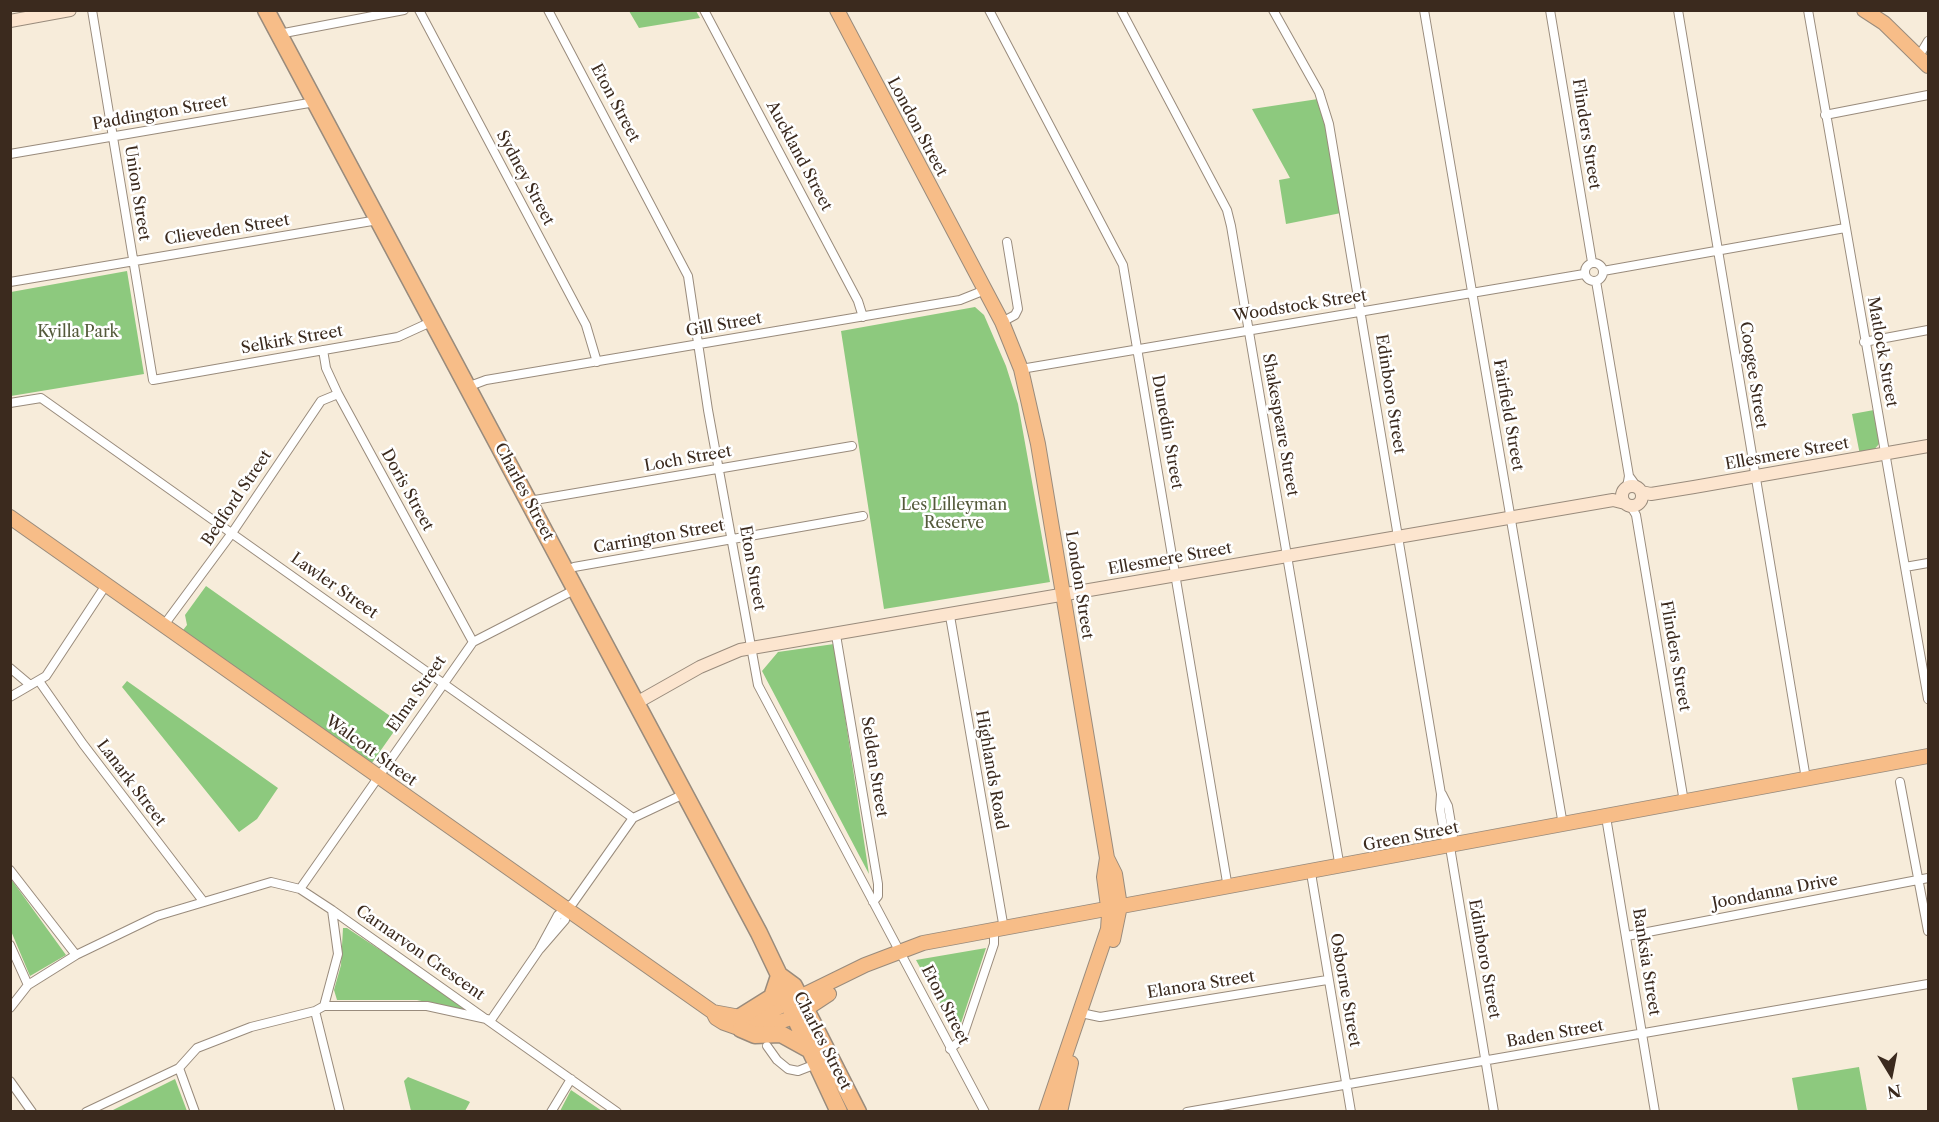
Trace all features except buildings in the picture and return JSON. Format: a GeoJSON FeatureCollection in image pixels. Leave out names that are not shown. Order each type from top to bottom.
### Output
{"type":"FeatureCollection","features":[{"type":"Feature","properties":{"kind":"highway","name":"Charles Street"},"geometry":{"type":"LineString","coordinates":[[266,10],[638,702],[779,975],[858,1112]]}},
{"type":"Feature","properties":{"kind":"highway"},"geometry":{"type":"LineString","coordinates":[[779,975],[772,997],[741,1023],[755,1035],[781,1034],[813,1057]]}},
{"type":"Feature","properties":{"kind":"highway","name":"Charles Street"},"geometry":{"type":"LineString","coordinates":[[797,1008],[813,1057],[839,1112]]}},
{"type":"Feature","properties":{"kind":"main road","name":"London Street"},"geometry":{"type":"LineString","coordinates":[[837,10],[1002,322],[1021,369],[1038,444],[1107,858],[1115,874],[1115,935],[1046,1112]]}},
{"type":"Feature","properties":{"kind":"main road"},"geometry":{"type":"LineString","coordinates":[[1864,10],[1884,23],[1924,61]]}},
{"type":"Feature","properties":{"kind":"main road","name":"Walcott Street"},"geometry":{"type":"LineString","coordinates":[[10,517],[713,1012],[716,1018],[724,1023],[741,1023]]}},
{"type":"Feature","properties":{"kind":"main road","name":"Green Street"},"geometry":{"type":"LineString","coordinates":[[797,1008],[870,972],[901,951],[923,943],[1340,868],[1929,756]]}},
{"type":"Feature","properties":{"kind":"main road"},"geometry":{"type":"LineString","coordinates":[[741,1023],[762,1028],[797,1008]]}},
{"type":"Feature","properties":{"kind":"main road","name":"London Street"},"geometry":{"type":"LineString","coordinates":[[1060,1112],[1084,1015]]}},
{"type":"Feature","properties":{"kind":"street"},"geometry":{"type":"LineString","coordinates":[[10,21],[70,10]]}},
{"type":"Feature","properties":{"kind":"street","name":"Union Street"},"geometry":{"type":"LineString","coordinates":[[92,10],[153,380]]}},
{"type":"Feature","properties":{"kind":"street"},"geometry":{"type":"LineString","coordinates":[[279,34],[404,10]]}},
{"type":"Feature","properties":{"kind":"street","name":"Sydney Street"},"geometry":{"type":"LineString","coordinates":[[419,10],[586,325],[597,362]]}},
{"type":"Feature","properties":{"kind":"street","name":"Eton Street"},"geometry":{"type":"LineString","coordinates":[[548,10],[688,276],[708,410],[751,648],[763,696],[985,1112]]}},
{"type":"Feature","properties":{"kind":"street","name":"Auckland Street"},"geometry":{"type":"LineString","coordinates":[[704,10],[858,300],[863,317]]}},
{"type":"Feature","properties":{"kind":"street","name":"Dunedin Street"},"geometry":{"type":"LineString","coordinates":[[988,10],[1120,256],[1177,575],[1228,888]]}},
{"type":"Feature","properties":{"kind":"street","name":"Shakespeare Street"},"geometry":{"type":"LineString","coordinates":[[1121,10],[1227,210],[1340,868]]}},
{"type":"Feature","properties":{"kind":"street","name":"Edinboro Street"},"geometry":{"type":"LineString","coordinates":[[1273,10],[1326,108],[1441,794],[1448,806],[1453,836],[1450,847],[1494,1112]]}},
{"type":"Feature","properties":{"kind":"street","name":"Fairfield Street"},"geometry":{"type":"LineString","coordinates":[[1424,10],[1563,825]]}},
{"type":"Feature","properties":{"kind":"street","name":"Flinders Street"},"geometry":{"type":"LineString","coordinates":[[1550,10],[1592,262]]}},
{"type":"Feature","properties":{"kind":"street","name":"Coogee Street"},"geometry":{"type":"LineString","coordinates":[[1677,10],[1806,779]]}},
{"type":"Feature","properties":{"kind":"street","name":"Matlock Street"},"geometry":{"type":"LineString","coordinates":[[1808,10],[1864,342],[1929,699]]}},
{"type":"Feature","properties":{"kind":"street"},"geometry":{"type":"LineString","coordinates":[[1924,61],[1929,41]]}},
{"type":"Feature","properties":{"kind":"street"},"geometry":{"type":"LineString","coordinates":[[1825,115],[1929,95]]}},
{"type":"Feature","properties":{"kind":"street","name":"Paddington Street"},"geometry":{"type":"LineString","coordinates":[[10,154],[315,102]]}},
{"type":"Feature","properties":{"kind":"street","name":"Clieveden Street"},"geometry":{"type":"LineString","coordinates":[[10,282],[378,220]]}},
{"type":"Feature","properties":{"kind":"street"},"geometry":{"type":"LineString","coordinates":[[1603,271],[1600,265],[1592,262],[1586,267],[1584,274],[1588,280],[1596,281],[1603,271],[1845,228]]}},
{"type":"Feature","properties":{"kind":"street"},"geometry":{"type":"LineString","coordinates":[[1002,322],[1015,315],[1018,309],[1007,242]]}},
{"type":"Feature","properties":{"kind":"street","name":"Woodstock Street"},"geometry":{"type":"LineString","coordinates":[[1021,369],[1584,274]]}},
{"type":"Feature","properties":{"kind":"street","name":"Flinders Street"},"geometry":{"type":"LineString","coordinates":[[1596,281],[1684,802]]}},
{"type":"Feature","properties":{"kind":"street","name":"Gill Street"},"geometry":{"type":"LineString","coordinates":[[467,387],[486,380],[960,300],[985,290]]}},
{"type":"Feature","properties":{"kind":"street","name":"Selkirk Street"},"geometry":{"type":"LineString","coordinates":[[153,380],[398,338],[433,321]]}},
{"type":"Feature","properties":{"kind":"street"},"geometry":{"type":"LineString","coordinates":[[1864,342],[1929,330]]}},
{"type":"Feature","properties":{"kind":"street","name":"Doris Street"},"geometry":{"type":"LineString","coordinates":[[323,350],[326,368],[338,394],[473,642]]}},
{"type":"Feature","properties":{"kind":"street","name":"Bedford Street"},"geometry":{"type":"LineString","coordinates":[[164,625],[232,533],[321,400],[338,394]]}},
{"type":"Feature","properties":{"kind":"street","name":"Lawler Street"},"geometry":{"type":"LineString","coordinates":[[10,403],[41,398],[633,818]]}},
{"type":"Feature","properties":{"kind":"street","name":"Loch Street"},"geometry":{"type":"LineString","coordinates":[[529,501],[852,446]]}},
{"type":"Feature","properties":{"kind":"street","name":"Ellesmere Street"},"geometry":{"type":"LineString","coordinates":[[638,702],[732,652],[751,648],[950,616],[1929,446]]}},
{"type":"Feature","properties":{"kind":"street","name":"Carrington Street"},"geometry":{"type":"LineString","coordinates":[[566,570],[863,516]]}},
{"type":"Feature","properties":{"kind":"street"},"geometry":{"type":"LineString","coordinates":[[1905,567],[1929,563]]}},
{"type":"Feature","properties":{"kind":"street"},"geometry":{"type":"LineString","coordinates":[[10,697],[46,676],[106,585]]}},
{"type":"Feature","properties":{"kind":"street","name":"Elma Street"},"geometry":{"type":"LineString","coordinates":[[300,889],[473,642],[576,589]]}},
{"type":"Feature","properties":{"kind":"street","name":"Highlands Road"},"geometry":{"type":"LineString","coordinates":[[950,616],[999,930],[962,1039],[957,1046],[950,1049]]}},
{"type":"Feature","properties":{"kind":"street","name":"Selden Street"},"geometry":{"type":"LineString","coordinates":[[836,635],[878,884],[878,896],[873,902]]}},
{"type":"Feature","properties":{"kind":"street"},"geometry":{"type":"LineString","coordinates":[[10,668],[29,684]]}},
{"type":"Feature","properties":{"kind":"street","name":"Lanark Street"},"geometry":{"type":"LineString","coordinates":[[39,681],[83,744],[203,901]]}},
{"type":"Feature","properties":{"kind":"street"},"geometry":{"type":"LineString","coordinates":[[1900,782],[1924,878],[1929,931]]}},
{"type":"Feature","properties":{"kind":"street"},"geometry":{"type":"LineString","coordinates":[[86,1112],[179,1068],[197,1048],[251,1027],[315,1011],[324,1006],[427,1006],[491,1020],[539,950],[565,920],[566,908],[573,903],[633,818],[684,794]]}},
{"type":"Feature","properties":{"kind":"street","name":"Banksia Street"},"geometry":{"type":"LineString","coordinates":[[1606,817],[1655,1112]]}},
{"type":"Feature","properties":{"kind":"street"},"geometry":{"type":"LineString","coordinates":[[10,870],[76,955]]}},
{"type":"Feature","properties":{"kind":"street","name":"Osborne Street"},"geometry":{"type":"LineString","coordinates":[[1311,873],[1327,980],[1351,1112]]}},
{"type":"Feature","properties":{"kind":"street","name":"Joondanna Drive"},"geometry":{"type":"LineString","coordinates":[[1627,936],[1924,878]]}},
{"type":"Feature","properties":{"kind":"street","name":"Carnarvon Crescent"},"geometry":{"type":"LineString","coordinates":[[10,1008],[28,985],[76,955],[157,916],[271,882],[300,889],[332,910],[491,1020],[617,1112]]}},
{"type":"Feature","properties":{"kind":"street","name":"Carnarvon Crescent"},"geometry":{"type":"LineString","coordinates":[[324,1006],[338,954],[332,910]]}},
{"type":"Feature","properties":{"kind":"street"},"geometry":{"type":"LineString","coordinates":[[10,945],[28,985]]}},
{"type":"Feature","properties":{"kind":"street","name":"Elanora Street"},"geometry":{"type":"LineString","coordinates":[[1084,1015],[1100,1017],[1327,980]]}},
{"type":"Feature","properties":{"kind":"street","name":"Baden Street"},"geometry":{"type":"LineString","coordinates":[[1187,1112],[1233,1108],[1346,1084],[1929,984]]}},
{"type":"Feature","properties":{"kind":"street"},"geometry":{"type":"LineString","coordinates":[[315,1011],[340,1112]]}},
{"type":"Feature","properties":{"kind":"street"},"geometry":{"type":"LineString","coordinates":[[767,1046],[777,1060],[788,1069],[798,1071],[813,1057]]}},
{"type":"Feature","properties":{"kind":"street"},"geometry":{"type":"LineString","coordinates":[[179,1068],[195,1112]]}},
{"type":"Feature","properties":{"kind":"street"},"geometry":{"type":"LineString","coordinates":[[551,1112],[572,1079]]}},
{"type":"Feature","properties":{"kind":"street"},"geometry":{"type":"LineString","coordinates":[[10,1081],[33,1112]]}},
{"type":"Feature","properties":{"kind":"green space"},"geometry":{"type":"Polygon","coordinates":[[[629,11],[696,11],[700,18],[639,28],[629,11]]]}},
{"type":"Feature","properties":{"kind":"green space"},"geometry":{"type":"Polygon","coordinates":[[[1318,99],[1322,106],[1341,213],[1286,224],[1279,180],[1290,178],[1252,109],[1318,99]]]}},
{"type":"Feature","properties":{"kind":"green space","name":"Kyilla Park"},"geometry":{"type":"Polygon","coordinates":[[[127,271],[144,374],[11,396],[11,292],[127,271]]]}},
{"type":"Feature","properties":{"kind":"green space","name":"Les Lilleyman Reserve"},"geometry":{"type":"Polygon","coordinates":[[[975,307],[984,315],[1006,366],[1018,404],[1050,582],[884,609],[841,331],[975,307]]]}},
{"type":"Feature","properties":{"kind":"green space"},"geometry":{"type":"Polygon","coordinates":[[[1874,410],[1879,444],[1872,452],[1860,455],[1852,414],[1874,410]]]}},
{"type":"Feature","properties":{"kind":"green space"},"geometry":{"type":"Polygon","coordinates":[[[206,586],[400,723],[369,767],[180,634],[187,625],[185,615],[206,586]]]}},
{"type":"Feature","properties":{"kind":"green space"},"geometry":{"type":"Polygon","coordinates":[[[834,644],[869,874],[762,671],[778,652],[834,644]]]}},
{"type":"Feature","properties":{"kind":"green space"},"geometry":{"type":"Polygon","coordinates":[[[127,681],[278,788],[257,819],[239,832],[122,687],[127,681]]]}},
{"type":"Feature","properties":{"kind":"green space"},"geometry":{"type":"Polygon","coordinates":[[[11,879],[66,955],[30,976],[11,931],[11,879]]]}},
{"type":"Feature","properties":{"kind":"green space"},"geometry":{"type":"Polygon","coordinates":[[[343,928],[347,928],[466,1007],[464,1010],[417,1000],[337,1000],[334,990],[341,965],[343,928]]]}},
{"type":"Feature","properties":{"kind":"green space"},"geometry":{"type":"Polygon","coordinates":[[[986,948],[957,1035],[916,960],[986,948]]]}},
{"type":"Feature","properties":{"kind":"green space"},"geometry":{"type":"Polygon","coordinates":[[[1859,1067],[1867,1111],[1798,1111],[1792,1078],[1859,1067]]]}},
{"type":"Feature","properties":{"kind":"green space"},"geometry":{"type":"Polygon","coordinates":[[[408,1077],[470,1102],[465,1111],[411,1111],[404,1081],[408,1077]]]}},
{"type":"Feature","properties":{"kind":"green space"},"geometry":{"type":"Polygon","coordinates":[[[175,1079],[187,1111],[111,1111],[175,1079]]]}},
{"type":"Feature","properties":{"kind":"green space"},"geometry":{"type":"Polygon","coordinates":[[[571,1090],[602,1111],[560,1111],[571,1090]]]}}]}
